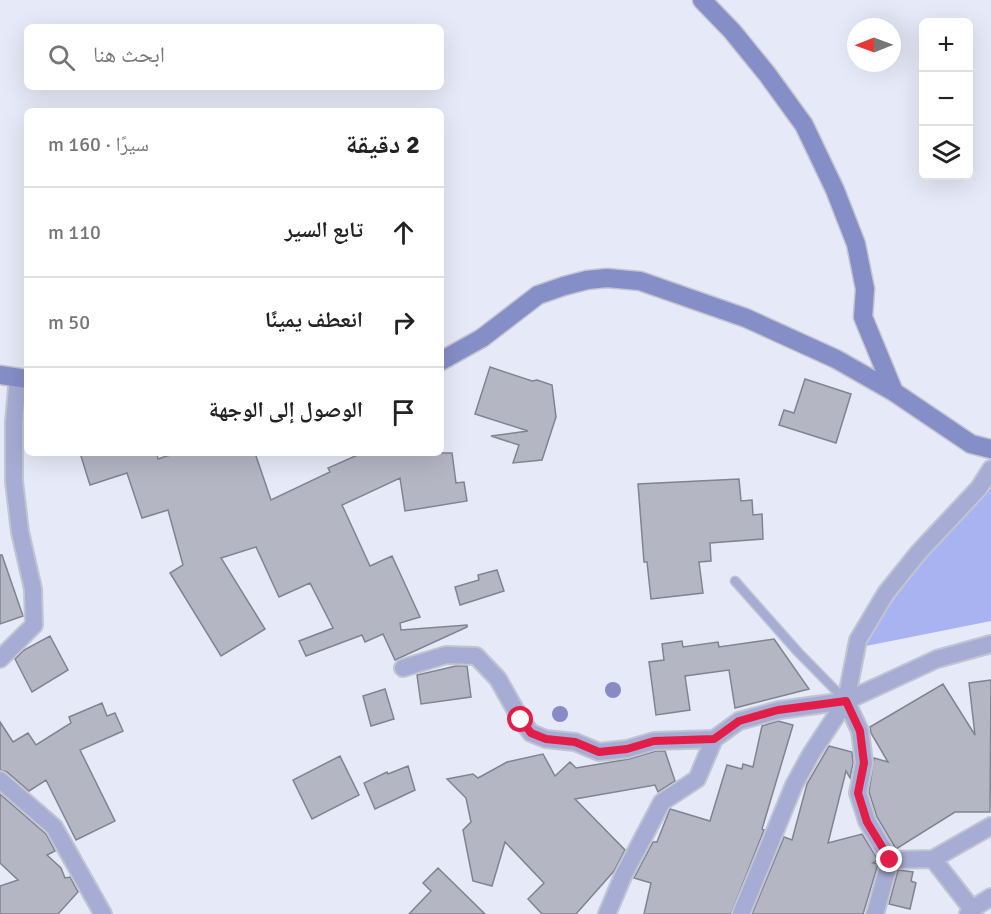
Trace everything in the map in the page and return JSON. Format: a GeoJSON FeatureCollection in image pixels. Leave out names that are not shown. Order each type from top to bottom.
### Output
{"type":"FeatureCollection","features":[{"type":"Feature","properties":{"kind":"street"},"geometry":{"type":"LineString","coordinates":[[702,0],[732,31],[804,125],[835,190],[856,244],[865,289],[863,317],[894,392]]}},
{"type":"Feature","properties":{"kind":"street"},"geometry":{"type":"LineString","coordinates":[[444,359],[482,338],[538,296],[564,286],[607,278],[640,281],[746,318],[836,359],[894,392],[971,444],[991,449]]}},
{"type":"Feature","properties":{"kind":"street"},"geometry":{"type":"LineString","coordinates":[[0,375],[23,378],[14,422],[14,481],[20,532],[33,589],[34,625],[0,658]]}},
{"type":"Feature","properties":{"kind":"street"},"geometry":{"type":"LineString","coordinates":[[741,914],[794,785],[811,754],[846,701],[858,640],[886,593],[920,552],[980,488],[991,469]]}},
{"type":"Feature","properties":{"kind":"street"},"geometry":{"type":"LineString","coordinates":[[607,914],[623,876],[663,802],[698,779],[714,739],[739,721],[778,710],[846,701],[937,659],[991,644]]}},
{"type":"Feature","properties":{"kind":"street"},"geometry":{"type":"LineString","coordinates":[[403,668],[446,655],[476,656],[498,679],[531,733],[546,739],[575,742],[599,752],[627,749],[654,741],[714,739]]}},
{"type":"Feature","properties":{"kind":"street"},"geometry":{"type":"LineString","coordinates":[[846,701],[860,731],[864,763],[858,793],[867,822],[890,860],[874,914]]}},
{"type":"Feature","properties":{"kind":"street"},"geometry":{"type":"LineString","coordinates":[[0,780],[54,827],[102,914]]}},
{"type":"Feature","properties":{"kind":"street"},"geometry":{"type":"LineString","coordinates":[[890,860],[933,859],[991,826]]}},
{"type":"Feature","properties":{"kind":"street"},"geometry":{"type":"LineString","coordinates":[[933,859],[970,911],[991,897]]}},
{"type":"Feature","properties":{"kind":"lane"},"geometry":{"type":"LineString","coordinates":[[735,580],[798,652],[846,701]]}},
{"type":"Feature","properties":{"kind":"shaded area"},"geometry":{"type":"Polygon","coordinates":[[[991,484],[991,621],[861,647],[919,563],[991,484]]]}},
{"type":"Feature","properties":{"kind":"building"},"geometry":{"type":"Polygon","coordinates":[[[490,367],[552,385],[556,417],[542,460],[513,463],[519,445],[491,436],[528,431],[475,414],[490,367]]]}},
{"type":"Feature","properties":{"kind":"building"},"geometry":{"type":"Polygon","coordinates":[[[805,379],[851,394],[836,443],[779,425],[784,410],[794,413],[805,379]]]}},
{"type":"Feature","properties":{"kind":"building"},"geometry":{"type":"Polygon","coordinates":[[[444,453],[452,453],[456,483],[464,482],[467,501],[405,511],[400,478],[342,505],[370,566],[392,556],[420,617],[400,623],[401,630],[467,625],[467,627],[395,660],[383,634],[365,642],[362,635],[306,656],[299,641],[333,628],[310,583],[279,597],[256,547],[221,558],[265,629],[221,656],[170,573],[183,565],[168,510],[142,518],[127,473],[90,485],[81,456],[158,456],[158,459],[167,456],[256,456],[271,500],[330,472],[328,468],[355,456],[444,456],[444,453]]]}},
{"type":"Feature","properties":{"kind":"building"},"geometry":{"type":"Polygon","coordinates":[[[739,479],[741,501],[752,500],[753,515],[762,514],[763,539],[710,543],[711,561],[699,562],[703,593],[651,599],[647,562],[644,562],[638,484],[739,479]]]}},
{"type":"Feature","properties":{"kind":"building"},"geometry":{"type":"Polygon","coordinates":[[[0,555],[2,555],[23,616],[0,624],[0,555]]]}},
{"type":"Feature","properties":{"kind":"building"},"geometry":{"type":"Polygon","coordinates":[[[497,570],[504,591],[460,605],[455,587],[479,580],[478,575],[497,570]]]}},
{"type":"Feature","properties":{"kind":"building"},"geometry":{"type":"Polygon","coordinates":[[[50,636],[68,670],[32,692],[15,659],[24,650],[50,636]]]}},
{"type":"Feature","properties":{"kind":"building"},"geometry":{"type":"Polygon","coordinates":[[[774,639],[809,689],[735,708],[729,670],[685,676],[690,710],[656,715],[649,662],[664,660],[662,644],[682,641],[683,647],[718,642],[719,647],[774,639]]]}},
{"type":"Feature","properties":{"kind":"building"},"geometry":{"type":"Polygon","coordinates":[[[456,666],[467,666],[471,697],[421,704],[417,675],[456,666]]]}},
{"type":"Feature","properties":{"kind":"building"},"geometry":{"type":"Polygon","coordinates":[[[991,680],[990,812],[955,812],[896,849],[877,817],[869,792],[874,758],[888,762],[871,733],[870,727],[943,684],[975,735],[969,683],[991,680]]]}},
{"type":"Feature","properties":{"kind":"building"},"geometry":{"type":"Polygon","coordinates":[[[385,689],[394,719],[371,726],[363,696],[385,689]]]}},
{"type":"Feature","properties":{"kind":"building"},"geometry":{"type":"Polygon","coordinates":[[[102,703],[107,716],[115,713],[123,731],[80,750],[115,821],[76,840],[46,780],[29,791],[7,772],[0,770],[0,722],[13,742],[28,733],[36,745],[71,723],[69,717],[102,703]]]}},
{"type":"Feature","properties":{"kind":"building"},"geometry":{"type":"Polygon","coordinates":[[[778,721],[793,725],[762,829],[764,830],[731,914],[644,914],[651,883],[634,878],[653,842],[657,842],[670,809],[710,821],[727,765],[742,769],[743,764],[753,767],[762,726],[778,721]]]}},
{"type":"Feature","properties":{"kind":"building"},"geometry":{"type":"Polygon","coordinates":[[[829,746],[852,752],[853,763],[850,778],[846,771],[828,843],[862,834],[878,860],[873,863],[878,864],[863,914],[752,914],[784,837],[792,840],[807,784],[829,746]]]}},
{"type":"Feature","properties":{"kind":"building"},"geometry":{"type":"Polygon","coordinates":[[[656,751],[665,751],[675,781],[658,792],[655,785],[575,799],[625,850],[614,871],[576,914],[542,914],[528,899],[544,883],[505,842],[492,886],[473,881],[463,830],[471,822],[466,798],[447,779],[473,774],[478,778],[507,762],[543,754],[555,776],[570,762],[576,768],[629,759],[656,751]]]}},
{"type":"Feature","properties":{"kind":"building"},"geometry":{"type":"Polygon","coordinates":[[[340,756],[359,795],[312,819],[293,780],[340,756]]]}},
{"type":"Feature","properties":{"kind":"building"},"geometry":{"type":"Polygon","coordinates":[[[408,766],[415,790],[375,809],[364,783],[387,772],[388,774],[408,766]]]}},
{"type":"Feature","properties":{"kind":"building"},"geometry":{"type":"Polygon","coordinates":[[[0,794],[46,834],[55,851],[47,855],[61,868],[65,878],[70,877],[78,892],[58,914],[0,914],[0,886],[18,880],[0,863],[0,794]]]}},
{"type":"Feature","properties":{"kind":"building"},"geometry":{"type":"Polygon","coordinates":[[[438,868],[485,914],[409,914],[431,891],[423,883],[438,868]]]}},
{"type":"Feature","properties":{"kind":"building"},"geometry":{"type":"Polygon","coordinates":[[[898,870],[913,872],[911,881],[916,883],[910,909],[889,904],[898,870]]]}},
{"type":"Feature","properties":{"kind":"route"},"geometry":{"type":"LineString","coordinates":[[521,720],[531,733],[546,739],[575,742],[599,752],[627,749],[654,741],[714,739],[739,721],[778,710],[846,701],[860,731],[864,763],[858,793],[867,822],[890,860]]}}]}
